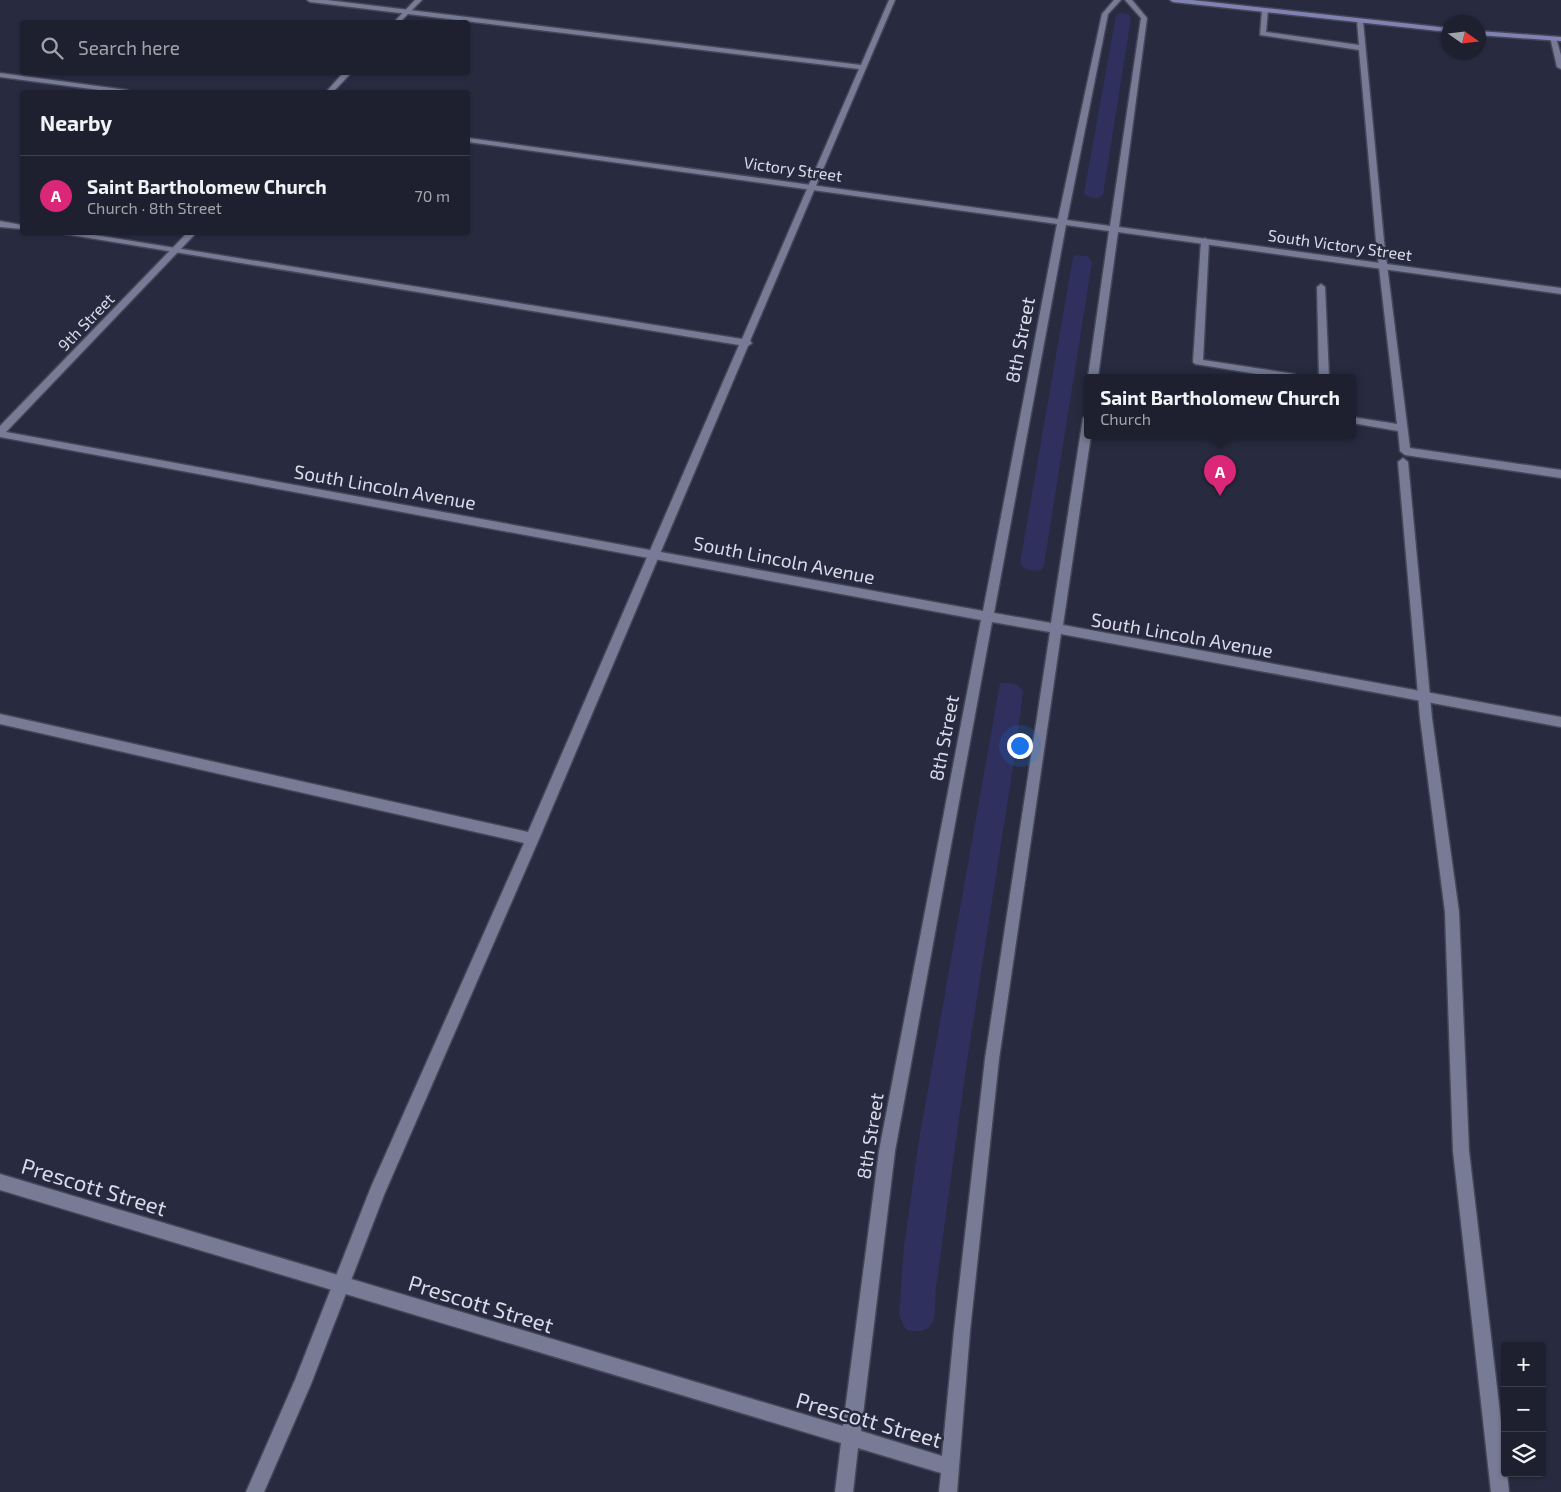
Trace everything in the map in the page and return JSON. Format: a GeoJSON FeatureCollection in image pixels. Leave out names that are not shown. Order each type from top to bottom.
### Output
{"type":"FeatureCollection","features":[{"type":"Feature","properties":{"kind":"street"},"geometry":{"type":"LineString","coordinates":[[310,0],[863,67]]}},
{"type":"Feature","properties":{"kind":"street"},"geometry":{"type":"LineString","coordinates":[[399,20],[419,0]]}},
{"type":"Feature","properties":{"kind":"street"},"geometry":{"type":"LineString","coordinates":[[255,1492],[302,1384],[381,1184],[532,840],[892,0]]}},
{"type":"Feature","properties":{"kind":"street","name":"8th Street"},"geometry":{"type":"LineString","coordinates":[[844,1492],[849,1437],[887,1151],[1062,222],[1104,14],[1118,0]]}},
{"type":"Feature","properties":{"kind":"street"},"geometry":{"type":"LineString","coordinates":[[1093,374],[1144,18],[1128,0]]}},
{"type":"Feature","properties":{"kind":"street"},"geometry":{"type":"LineString","coordinates":[[1173,0],[1441,29]]}},
{"type":"Feature","properties":{"kind":"street"},"geometry":{"type":"LineString","coordinates":[[1265,10],[1262,34],[1363,48]]}},
{"type":"Feature","properties":{"kind":"street"},"geometry":{"type":"LineString","coordinates":[[1360,21],[1382,266],[1405,450],[1561,474]]}},
{"type":"Feature","properties":{"kind":"street"},"geometry":{"type":"LineString","coordinates":[[1486,34],[1561,39]]}},
{"type":"Feature","properties":{"kind":"street"},"geometry":{"type":"LineString","coordinates":[[1552,38],[1561,67]]}},
{"type":"Feature","properties":{"kind":"street"},"geometry":{"type":"LineString","coordinates":[[0,75],[113,90]]}},
{"type":"Feature","properties":{"kind":"street"},"geometry":{"type":"LineString","coordinates":[[331,90],[345,75]]}},
{"type":"Feature","properties":{"kind":"street","name":"Victory Street"},"geometry":{"type":"LineString","coordinates":[[470,140],[1115,229]]}},
{"type":"Feature","properties":{"kind":"street"},"geometry":{"type":"LineString","coordinates":[[0,224],[20,227]]}},
{"type":"Feature","properties":{"kind":"street","name":"South Victory Street"},"geometry":{"type":"LineString","coordinates":[[1115,229],[1561,291]]}},
{"type":"Feature","properties":{"kind":"street"},"geometry":{"type":"LineString","coordinates":[[76,235],[746,343]]}},
{"type":"Feature","properties":{"kind":"street","name":"9th Street"},"geometry":{"type":"LineString","coordinates":[[0,433],[190,235]]}},
{"type":"Feature","properties":{"kind":"street"},"geometry":{"type":"LineString","coordinates":[[1205,242],[1198,362],[1275,374]]}},
{"type":"Feature","properties":{"kind":"street"},"geometry":{"type":"LineString","coordinates":[[1321,287],[1324,374]]}},
{"type":"Feature","properties":{"kind":"street"},"geometry":{"type":"LineString","coordinates":[[1356,421],[1402,428]]}},
{"type":"Feature","properties":{"kind":"street","name":"South Lincoln Avenue"},"geometry":{"type":"LineString","coordinates":[[0,433],[1561,722]]}},
{"type":"Feature","properties":{"kind":"street"},"geometry":{"type":"LineString","coordinates":[[948,1492],[962,1331],[992,1059],[1085,439]]}},
{"type":"Feature","properties":{"kind":"street"},"geometry":{"type":"LineString","coordinates":[[1403,462],[1423,696],[1452,912],[1462,1151],[1500,1492]]}},
{"type":"Feature","properties":{"kind":"street"},"geometry":{"type":"LineString","coordinates":[[0,719],[532,840]]}},
{"type":"Feature","properties":{"kind":"street","name":"Prescott Street"},"geometry":{"type":"LineString","coordinates":[[0,1182],[950,1467]]}},
{"type":"Feature","properties":{"kind":"shaded area"},"geometry":{"type":"Polygon","coordinates":[[[1120,13],[1128,14],[1131,18],[1103,195],[1093,198],[1088,197],[1084,193],[1116,15],[1120,13]]]}},
{"type":"Feature","properties":{"kind":"shaded area"},"geometry":{"type":"Polygon","coordinates":[[[1076,255],[1087,256],[1092,262],[1044,565],[1041,570],[1032,571],[1026,569],[1020,563],[1073,257],[1076,255]]]}},
{"type":"Feature","properties":{"kind":"shaded area"},"geometry":{"type":"Polygon","coordinates":[[[1000,683],[1016,685],[1023,691],[1017,741],[965,1075],[936,1288],[935,1314],[930,1326],[925,1330],[906,1330],[899,1315],[904,1246],[919,1140],[1000,683]]]}},
{"type":"Feature","properties":{"kind":"place","name":"Saint Bartholomew Church"},"geometry":{"type":"Point","coordinates":[1220,496]}}]}
